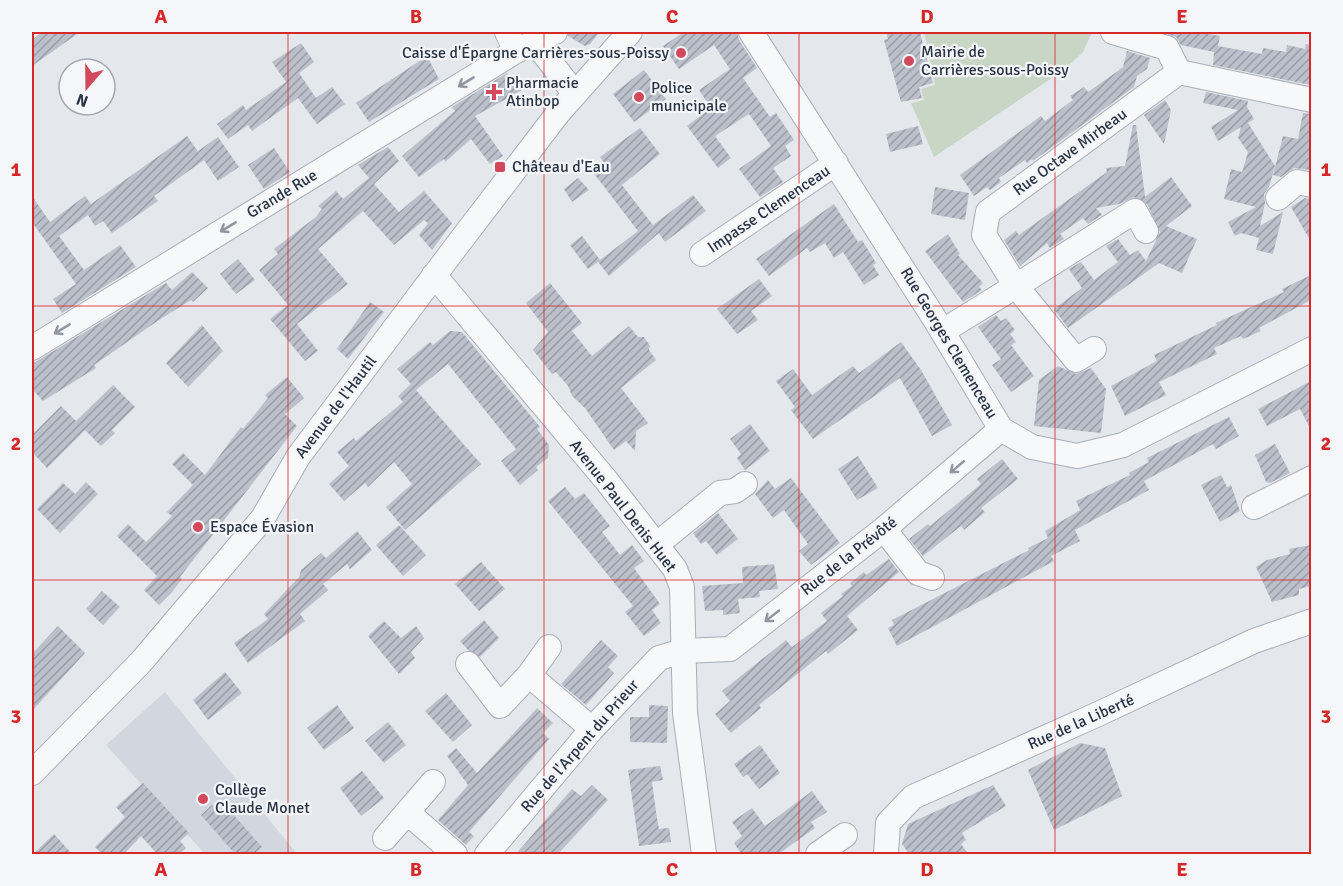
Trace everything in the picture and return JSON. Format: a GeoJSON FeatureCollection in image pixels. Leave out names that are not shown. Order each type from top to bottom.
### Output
{"type":"FeatureCollection","features":[{"type":"Feature","properties":{"kind":"street","name":"Avenue de l'Hautil"},"geometry":{"type":"LineString","coordinates":[[32,773],[141,662],[263,518],[298,457],[434,275],[575,94],[630,32]]}},
{"type":"Feature","properties":{"kind":"street","name":"Rue Georges Clemenceau"},"geometry":{"type":"LineString","coordinates":[[751,32],[943,332],[1001,429],[1032,447],[1077,456],[1123,445],[1311,349]]}},
{"type":"Feature","properties":{"kind":"street"},"geometry":{"type":"LineString","coordinates":[[1113,32],[1167,48],[1179,72],[1311,100]]}},
{"type":"Feature","properties":{"kind":"street"},"geometry":{"type":"LineString","coordinates":[[528,39],[575,94]]}},
{"type":"Feature","properties":{"kind":"street","name":"Grande Rue"},"geometry":{"type":"LineString","coordinates":[[32,348],[528,39]]}},
{"type":"Feature","properties":{"kind":"street","name":"Rue Octave Mirbeau"},"geometry":{"type":"LineString","coordinates":[[1094,349],[1076,360],[1016,286],[984,235],[988,212],[1179,72]]}},
{"type":"Feature","properties":{"kind":"street","name":"Impasse Clemenceau"},"geometry":{"type":"LineString","coordinates":[[702,254],[836,164]]}},
{"type":"Feature","properties":{"kind":"street"},"geometry":{"type":"LineString","coordinates":[[1278,198],[1297,182],[1311,185]]}},
{"type":"Feature","properties":{"kind":"street"},"geometry":{"type":"LineString","coordinates":[[943,332],[1135,211],[1146,231]]}},
{"type":"Feature","properties":{"kind":"street","name":"Avenue Paul Denis Huet"},"geometry":{"type":"LineString","coordinates":[[434,275],[606,480],[675,569],[682,587],[685,713],[704,855]]}},
{"type":"Feature","properties":{"kind":"street","name":"Rue de la Prévôté"},"geometry":{"type":"LineString","coordinates":[[683,651],[730,649],[884,529],[1001,429]]}},
{"type":"Feature","properties":{"kind":"street"},"geometry":{"type":"LineString","coordinates":[[1254,507],[1311,478]]}},
{"type":"Feature","properties":{"kind":"street"},"geometry":{"type":"LineString","coordinates":[[656,545],[720,493],[735,491],[745,484]]}},
{"type":"Feature","properties":{"kind":"street"},"geometry":{"type":"LineString","coordinates":[[884,529],[918,573],[932,578]]}},
{"type":"Feature","properties":{"kind":"street","name":"Rue de la Liberté"},"geometry":{"type":"LineString","coordinates":[[886,855],[888,823],[913,797],[1096,716],[1254,641],[1311,621]]}},
{"type":"Feature","properties":{"kind":"street"},"geometry":{"type":"LineString","coordinates":[[468,664],[500,706],[529,675],[549,647]]}},
{"type":"Feature","properties":{"kind":"street","name":"Rue de l'Arpent du Prieur"},"geometry":{"type":"LineString","coordinates":[[487,855],[592,729],[659,658],[683,651]]}},
{"type":"Feature","properties":{"kind":"street"},"geometry":{"type":"LineString","coordinates":[[529,675],[592,729]]}},
{"type":"Feature","properties":{"kind":"street"},"geometry":{"type":"LineString","coordinates":[[385,838],[433,783]]}},
{"type":"Feature","properties":{"kind":"street"},"geometry":{"type":"LineString","coordinates":[[408,813],[455,855]]}},
{"type":"Feature","properties":{"kind":"street"},"geometry":{"type":"LineString","coordinates":[[818,855],[845,835]]}},
{"type":"Feature","properties":{"kind":"shaded area","name":"Collège Claude Monet"},"geometry":{"type":"Polygon","coordinates":[[[165,692],[297,854],[205,854],[106,745],[165,692]]]}},
{"type":"Feature","properties":{"kind":"green space"},"geometry":{"type":"Polygon","coordinates":[[[924,32],[1092,32],[1083,52],[1064,70],[934,157],[911,103],[924,100],[921,89],[935,85],[924,32]]]}},
{"type":"Feature","properties":{"kind":"building"},"geometry":{"type":"Polygon","coordinates":[[[42,32],[80,32],[32,66],[32,40],[42,32]]]}},
{"type":"Feature","properties":{"kind":"building"},"geometry":{"type":"Polygon","coordinates":[[[569,32],[600,32],[590,44],[585,46],[568,36],[569,32]]]}},
{"type":"Feature","properties":{"kind":"building"},"geometry":{"type":"Polygon","coordinates":[[[684,32],[737,32],[739,40],[757,68],[743,78],[770,117],[776,113],[794,140],[785,146],[791,156],[773,168],[783,182],[760,197],[739,169],[771,146],[749,114],[715,136],[731,158],[718,168],[687,126],[711,108],[699,90],[730,69],[714,45],[679,69],[663,46],[684,32]]]}},
{"type":"Feature","properties":{"kind":"building","name":"Mairie de Carrières-sous-Poissy"},"geometry":{"type":"Polygon","coordinates":[[[886,32],[920,32],[933,83],[919,87],[922,98],[901,102],[884,40],[888,39],[886,32]]]}},
{"type":"Feature","properties":{"kind":"building"},"geometry":{"type":"Polygon","coordinates":[[[1161,32],[1198,32],[1220,36],[1218,46],[1262,54],[1263,48],[1286,52],[1287,45],[1305,49],[1306,44],[1311,45],[1311,85],[1213,65],[1214,52],[1181,45],[1176,37],[1161,32]]]}},
{"type":"Feature","properties":{"kind":"building"},"geometry":{"type":"Polygon","coordinates":[[[301,43],[314,62],[299,73],[316,98],[332,87],[345,104],[317,124],[298,98],[252,131],[248,125],[228,139],[217,124],[243,105],[246,110],[286,82],[272,62],[301,43]]]}},
{"type":"Feature","properties":{"kind":"building"},"geometry":{"type":"Polygon","coordinates":[[[1127,51],[1150,58],[1147,69],[1137,76],[1134,87],[1033,161],[1032,159],[1027,163],[1025,160],[999,178],[1001,182],[990,190],[987,187],[974,196],[960,175],[1041,116],[1045,121],[1073,100],[1070,96],[1084,87],[1088,92],[1118,71],[1123,67],[1127,51]]]}},
{"type":"Feature","properties":{"kind":"building"},"geometry":{"type":"Polygon","coordinates":[[[427,56],[439,79],[369,122],[356,103],[427,56]]]}},
{"type":"Feature","properties":{"kind":"building","name":"Police municipale"},"geometry":{"type":"Polygon","coordinates":[[[644,70],[666,99],[634,122],[613,94],[644,70]]]}},
{"type":"Feature","properties":{"kind":"building"},"geometry":{"type":"Polygon","coordinates":[[[507,73],[522,90],[475,116],[503,156],[490,164],[471,139],[445,162],[444,159],[419,177],[402,156],[455,111],[452,107],[507,73]]]}},
{"type":"Feature","properties":{"kind":"building"},"geometry":{"type":"Polygon","coordinates":[[[1206,92],[1248,101],[1247,107],[1254,119],[1248,123],[1275,166],[1269,187],[1264,194],[1265,203],[1260,226],[1283,212],[1273,254],[1256,250],[1259,238],[1241,233],[1235,236],[1228,222],[1256,207],[1224,199],[1231,169],[1242,172],[1248,152],[1238,138],[1241,127],[1218,141],[1211,127],[1238,110],[1203,103],[1206,92]]]}},
{"type":"Feature","properties":{"kind":"building"},"geometry":{"type":"Polygon","coordinates":[[[1165,100],[1171,110],[1164,144],[1144,115],[1165,100]]]}},
{"type":"Feature","properties":{"kind":"building"},"geometry":{"type":"Polygon","coordinates":[[[1303,113],[1311,114],[1311,170],[1294,168],[1281,177],[1273,175],[1283,136],[1298,139],[1303,113]]]}},
{"type":"Feature","properties":{"kind":"building"},"geometry":{"type":"Polygon","coordinates":[[[1133,125],[1136,125],[1145,197],[1171,177],[1192,206],[1166,226],[1197,239],[1182,273],[1159,263],[1068,328],[1054,309],[1082,288],[1069,269],[1081,262],[1094,280],[1118,262],[1106,246],[1118,239],[1130,255],[1138,250],[1146,261],[1160,232],[1147,204],[1134,197],[1119,204],[1096,208],[1102,215],[1088,224],[1083,218],[1060,234],[1064,239],[1050,248],[1047,243],[1020,266],[1004,240],[1016,231],[1019,235],[1107,172],[1106,168],[1125,166],[1133,125]]]}},
{"type":"Feature","properties":{"kind":"building"},"geometry":{"type":"Polygon","coordinates":[[[918,126],[923,144],[890,152],[886,134],[918,126]]]}},
{"type":"Feature","properties":{"kind":"building"},"geometry":{"type":"Polygon","coordinates":[[[640,128],[660,154],[622,185],[659,233],[609,276],[598,262],[588,269],[570,245],[582,236],[600,260],[638,231],[592,171],[604,163],[600,157],[640,128]]]}},
{"type":"Feature","properties":{"kind":"building"},"geometry":{"type":"Polygon","coordinates":[[[187,136],[204,160],[154,196],[158,201],[112,233],[103,221],[95,226],[88,215],[59,236],[84,270],[120,245],[136,267],[62,313],[53,299],[76,284],[32,222],[32,196],[50,222],[85,196],[91,204],[187,136]]]}},
{"type":"Feature","properties":{"kind":"building"},"geometry":{"type":"Polygon","coordinates":[[[218,137],[239,167],[218,181],[198,151],[218,137]]]}},
{"type":"Feature","properties":{"kind":"building"},"geometry":{"type":"Polygon","coordinates":[[[388,147],[399,161],[374,184],[399,212],[424,191],[452,223],[432,250],[419,235],[428,223],[424,220],[394,245],[363,211],[318,249],[348,284],[297,324],[318,351],[305,361],[270,319],[288,305],[259,270],[278,254],[274,249],[316,217],[322,209],[318,206],[336,191],[343,199],[369,178],[358,165],[388,147]]]}},
{"type":"Feature","properties":{"kind":"building"},"geometry":{"type":"Polygon","coordinates":[[[274,148],[290,172],[264,189],[248,165],[274,148]]]}},
{"type":"Feature","properties":{"kind":"building"},"geometry":{"type":"Polygon","coordinates":[[[578,178],[589,190],[572,202],[564,189],[578,178]]]}},
{"type":"Feature","properties":{"kind":"building"},"geometry":{"type":"Polygon","coordinates":[[[935,187],[969,193],[965,220],[931,214],[935,187]]]}},
{"type":"Feature","properties":{"kind":"building"},"geometry":{"type":"Polygon","coordinates":[[[693,195],[706,211],[665,242],[653,225],[693,195]]]}},
{"type":"Feature","properties":{"kind":"building"},"geometry":{"type":"Polygon","coordinates":[[[1305,198],[1311,199],[1311,242],[1291,207],[1305,198]]]}},
{"type":"Feature","properties":{"kind":"building"},"geometry":{"type":"Polygon","coordinates":[[[834,204],[858,242],[862,240],[876,263],[873,265],[879,275],[864,285],[843,252],[834,258],[825,243],[810,252],[807,248],[769,276],[756,259],[834,204]]]}},
{"type":"Feature","properties":{"kind":"building"},"geometry":{"type":"Polygon","coordinates":[[[948,234],[960,254],[958,255],[983,283],[979,287],[982,290],[963,302],[925,251],[948,234]]]}},
{"type":"Feature","properties":{"kind":"building"},"geometry":{"type":"Polygon","coordinates":[[[238,259],[255,280],[236,294],[220,274],[238,259]]]}},
{"type":"Feature","properties":{"kind":"building"},"geometry":{"type":"Polygon","coordinates":[[[192,272],[208,288],[193,302],[191,300],[159,320],[94,365],[96,368],[43,401],[32,389],[32,364],[166,283],[172,290],[192,272]]]}},
{"type":"Feature","properties":{"kind":"building"},"geometry":{"type":"Polygon","coordinates":[[[1311,275],[1311,300],[1259,328],[1261,331],[1243,339],[1241,336],[1214,348],[1217,354],[1159,382],[1166,395],[1125,416],[1111,386],[1157,361],[1154,355],[1284,292],[1282,289],[1311,275]]]}},
{"type":"Feature","properties":{"kind":"building"},"geometry":{"type":"Polygon","coordinates":[[[759,279],[772,296],[751,311],[758,320],[737,334],[717,309],[759,279]]]}},
{"type":"Feature","properties":{"kind":"building"},"geometry":{"type":"Polygon","coordinates":[[[550,283],[582,323],[572,331],[592,356],[629,326],[638,337],[644,337],[650,346],[649,350],[656,360],[621,388],[648,423],[636,431],[635,451],[626,441],[614,450],[585,408],[572,396],[568,386],[556,372],[552,374],[533,350],[548,332],[526,303],[550,283]]]}},
{"type":"Feature","properties":{"kind":"building"},"geometry":{"type":"Polygon","coordinates":[[[370,302],[384,312],[348,359],[337,349],[370,302]]]}},
{"type":"Feature","properties":{"kind":"building"},"geometry":{"type":"Polygon","coordinates":[[[996,315],[1001,321],[1006,318],[1015,330],[1010,334],[1016,342],[1011,345],[1034,376],[1011,392],[992,365],[1001,359],[978,327],[996,315]]]}},
{"type":"Feature","properties":{"kind":"building"},"geometry":{"type":"Polygon","coordinates":[[[202,325],[223,351],[188,387],[166,363],[202,325]]]}},
{"type":"Feature","properties":{"kind":"building"},"geometry":{"type":"Polygon","coordinates":[[[450,331],[462,332],[540,427],[537,429],[549,445],[548,458],[536,467],[538,470],[520,485],[501,461],[516,449],[448,364],[416,390],[481,464],[405,530],[386,507],[412,484],[394,462],[368,487],[365,483],[344,501],[329,484],[349,466],[337,452],[354,438],[356,441],[403,402],[398,396],[411,384],[397,369],[430,342],[433,345],[450,331]]]}},
{"type":"Feature","properties":{"kind":"building"},"geometry":{"type":"Polygon","coordinates":[[[901,342],[921,370],[952,425],[932,436],[900,378],[813,439],[791,410],[795,407],[776,381],[793,369],[812,395],[853,366],[859,373],[901,342]]]}},
{"type":"Feature","properties":{"kind":"building"},"geometry":{"type":"Polygon","coordinates":[[[1058,366],[1076,374],[1091,368],[1106,389],[1101,433],[1034,426],[1039,380],[1058,366]]]}},
{"type":"Feature","properties":{"kind":"building"},"geometry":{"type":"Polygon","coordinates":[[[287,377],[304,398],[285,414],[297,426],[180,577],[182,579],[172,592],[159,605],[144,590],[157,576],[117,536],[128,524],[146,542],[172,516],[167,512],[193,485],[172,464],[183,453],[205,475],[241,427],[243,429],[268,398],[265,395],[287,377]]]}},
{"type":"Feature","properties":{"kind":"building"},"geometry":{"type":"Polygon","coordinates":[[[1311,381],[1311,430],[1300,409],[1267,426],[1258,409],[1311,381]]]}},
{"type":"Feature","properties":{"kind":"building"},"geometry":{"type":"Polygon","coordinates":[[[113,385],[135,407],[112,430],[115,433],[101,446],[85,430],[47,468],[32,452],[32,435],[61,406],[76,421],[113,385]]]}},
{"type":"Feature","properties":{"kind":"building"},"geometry":{"type":"Polygon","coordinates":[[[1229,417],[1239,436],[1216,449],[1213,444],[1144,481],[1149,490],[1075,530],[1080,541],[1051,556],[1054,561],[897,646],[888,628],[894,625],[892,620],[1029,550],[1028,548],[1048,538],[1045,531],[1080,510],[1076,501],[1130,475],[1129,473],[1149,462],[1147,458],[1229,417]]]}},
{"type":"Feature","properties":{"kind":"building"},"geometry":{"type":"Polygon","coordinates":[[[750,424],[770,451],[745,470],[737,458],[741,454],[730,439],[750,424]]]}},
{"type":"Feature","properties":{"kind":"building"},"geometry":{"type":"Polygon","coordinates":[[[1275,444],[1290,473],[1270,483],[1266,482],[1255,455],[1275,444]]]}},
{"type":"Feature","properties":{"kind":"building"},"geometry":{"type":"Polygon","coordinates":[[[858,456],[878,488],[857,500],[838,469],[858,456]]]}},
{"type":"Feature","properties":{"kind":"building"},"geometry":{"type":"Polygon","coordinates":[[[1002,459],[1018,479],[981,508],[985,512],[964,530],[961,526],[923,556],[909,539],[928,524],[930,526],[981,484],[977,479],[1002,459]]]}},
{"type":"Feature","properties":{"kind":"building"},"geometry":{"type":"Polygon","coordinates":[[[1221,475],[1227,487],[1231,485],[1240,511],[1220,522],[1201,485],[1221,475]]]}},
{"type":"Feature","properties":{"kind":"building"},"geometry":{"type":"Polygon","coordinates":[[[791,478],[840,543],[811,565],[799,551],[808,544],[784,510],[773,518],[755,494],[768,480],[775,489],[791,478]]]}},
{"type":"Feature","properties":{"kind":"building"},"geometry":{"type":"Polygon","coordinates":[[[86,482],[98,494],[60,533],[37,509],[63,483],[75,494],[86,482]]]}},
{"type":"Feature","properties":{"kind":"building"},"geometry":{"type":"Polygon","coordinates":[[[565,487],[575,499],[584,493],[610,526],[602,532],[620,555],[632,545],[644,561],[634,568],[660,604],[652,610],[661,623],[644,636],[625,612],[633,606],[548,501],[565,487]]]}},
{"type":"Feature","properties":{"kind":"building"},"geometry":{"type":"Polygon","coordinates":[[[718,513],[738,539],[717,555],[706,541],[701,544],[693,533],[718,513]]]}},
{"type":"Feature","properties":{"kind":"building"},"geometry":{"type":"Polygon","coordinates":[[[399,525],[426,555],[403,576],[376,545],[399,525]]]}},
{"type":"Feature","properties":{"kind":"building"},"geometry":{"type":"Polygon","coordinates":[[[357,531],[372,550],[350,569],[347,564],[323,584],[328,590],[300,614],[305,621],[248,663],[234,643],[268,619],[264,614],[299,577],[301,570],[321,553],[326,558],[357,531]]]}},
{"type":"Feature","properties":{"kind":"building"},"geometry":{"type":"Polygon","coordinates":[[[1311,545],[1311,586],[1299,589],[1299,595],[1272,602],[1256,567],[1267,560],[1290,554],[1289,549],[1311,545]]]}},
{"type":"Feature","properties":{"kind":"building"},"geometry":{"type":"Polygon","coordinates":[[[889,559],[899,572],[847,616],[858,630],[828,654],[826,651],[759,705],[761,708],[731,733],[715,714],[730,701],[722,691],[786,640],[792,647],[827,621],[821,613],[843,596],[841,594],[852,586],[850,583],[864,572],[866,575],[889,559]]]}},
{"type":"Feature","properties":{"kind":"building"},"geometry":{"type":"Polygon","coordinates":[[[481,562],[505,589],[479,611],[455,584],[481,562]]]}},
{"type":"Feature","properties":{"kind":"building"},"geometry":{"type":"Polygon","coordinates":[[[774,564],[778,589],[759,591],[760,597],[738,599],[740,613],[723,615],[723,610],[705,611],[702,586],[743,583],[742,567],[774,564]]]}},
{"type":"Feature","properties":{"kind":"building"},"geometry":{"type":"Polygon","coordinates":[[[102,591],[120,607],[103,625],[86,609],[102,591]]]}},
{"type":"Feature","properties":{"kind":"building"},"geometry":{"type":"Polygon","coordinates":[[[484,620],[499,638],[480,657],[468,650],[460,641],[484,620]]]}},
{"type":"Feature","properties":{"kind":"building"},"geometry":{"type":"Polygon","coordinates":[[[384,621],[401,638],[416,626],[424,638],[411,652],[415,658],[399,674],[368,636],[384,621]]]}},
{"type":"Feature","properties":{"kind":"building"},"geometry":{"type":"Polygon","coordinates":[[[58,626],[85,653],[32,711],[32,654],[58,626]]]}},
{"type":"Feature","properties":{"kind":"building"},"geometry":{"type":"Polygon","coordinates":[[[601,640],[618,656],[608,667],[614,673],[586,705],[561,684],[601,640]]]}},
{"type":"Feature","properties":{"kind":"building"},"geometry":{"type":"Polygon","coordinates":[[[225,672],[242,693],[208,720],[193,700],[225,672]]]}},
{"type":"Feature","properties":{"kind":"building"},"geometry":{"type":"Polygon","coordinates":[[[446,693],[472,725],[453,742],[425,711],[446,693]]]}},
{"type":"Feature","properties":{"kind":"building"},"geometry":{"type":"Polygon","coordinates":[[[337,705],[354,728],[324,750],[307,728],[337,705]]]}},
{"type":"Feature","properties":{"kind":"building"},"geometry":{"type":"Polygon","coordinates":[[[649,705],[668,706],[667,743],[630,742],[630,717],[649,717],[649,705]]]}},
{"type":"Feature","properties":{"kind":"building"},"geometry":{"type":"Polygon","coordinates":[[[537,708],[553,723],[543,733],[549,739],[469,832],[474,836],[466,845],[438,820],[468,785],[447,756],[456,748],[477,773],[537,708]]]}},
{"type":"Feature","properties":{"kind":"building"},"geometry":{"type":"Polygon","coordinates":[[[388,722],[406,745],[384,763],[365,741],[388,722]]]}},
{"type":"Feature","properties":{"kind":"building"},"geometry":{"type":"Polygon","coordinates":[[[1080,743],[1105,748],[1122,796],[1054,830],[1028,770],[1080,743]]]}},
{"type":"Feature","properties":{"kind":"building"},"geometry":{"type":"Polygon","coordinates":[[[760,745],[780,773],[759,789],[747,774],[743,777],[734,764],[760,745]]]}},
{"type":"Feature","properties":{"kind":"building"},"geometry":{"type":"Polygon","coordinates":[[[660,766],[663,780],[652,782],[656,812],[659,829],[669,828],[671,842],[639,846],[628,770],[660,766]]]}},
{"type":"Feature","properties":{"kind":"building"},"geometry":{"type":"Polygon","coordinates":[[[362,771],[384,798],[361,816],[340,788],[362,771]]]}},
{"type":"Feature","properties":{"kind":"building"},"geometry":{"type":"Polygon","coordinates":[[[143,783],[189,833],[180,841],[186,848],[178,855],[158,855],[141,836],[123,855],[103,855],[95,847],[125,817],[116,807],[143,783]]]}},
{"type":"Feature","properties":{"kind":"building"},"geometry":{"type":"Polygon","coordinates":[[[592,785],[608,800],[557,855],[515,855],[572,789],[581,796],[592,785]]]}},
{"type":"Feature","properties":{"kind":"building"},"geometry":{"type":"Polygon","coordinates":[[[993,785],[1006,806],[962,833],[966,840],[961,844],[969,855],[910,855],[902,844],[908,824],[993,785]]]}},
{"type":"Feature","properties":{"kind":"building"},"geometry":{"type":"Polygon","coordinates":[[[812,791],[827,812],[811,822],[815,828],[777,855],[742,855],[734,843],[742,836],[732,822],[752,808],[765,826],[812,791]]]}},
{"type":"Feature","properties":{"kind":"building"},"geometry":{"type":"Polygon","coordinates":[[[222,802],[262,847],[253,855],[236,855],[201,815],[212,805],[215,808],[222,802]]]}},
{"type":"Feature","properties":{"kind":"building"},"geometry":{"type":"Polygon","coordinates":[[[54,834],[73,855],[32,855],[54,834]]]}},
{"type":"Feature","properties":{"kind":"place","name":"Caisse d'Épargne Carrières-sous-Poissy"},"geometry":{"type":"Point","coordinates":[681,53]}},
{"type":"Feature","properties":{"kind":"place","name":"Mairie de Carrières-sous-Poissy"},"geometry":{"type":"Point","coordinates":[909,61]}},
{"type":"Feature","properties":{"kind":"place","name":"Pharmacie Atinbop"},"geometry":{"type":"Point","coordinates":[494,92]}},
{"type":"Feature","properties":{"kind":"place","name":"Police municipale"},"geometry":{"type":"Point","coordinates":[639,97]}},
{"type":"Feature","properties":{"kind":"place","name":"Château d'Eau"},"geometry":{"type":"Point","coordinates":[500,167]}},
{"type":"Feature","properties":{"kind":"place","name":"Espace Évasion"},"geometry":{"type":"Point","coordinates":[198,527]}},
{"type":"Feature","properties":{"kind":"place","name":"Collège Claude Monet"},"geometry":{"type":"Point","coordinates":[203,799]}}]}
